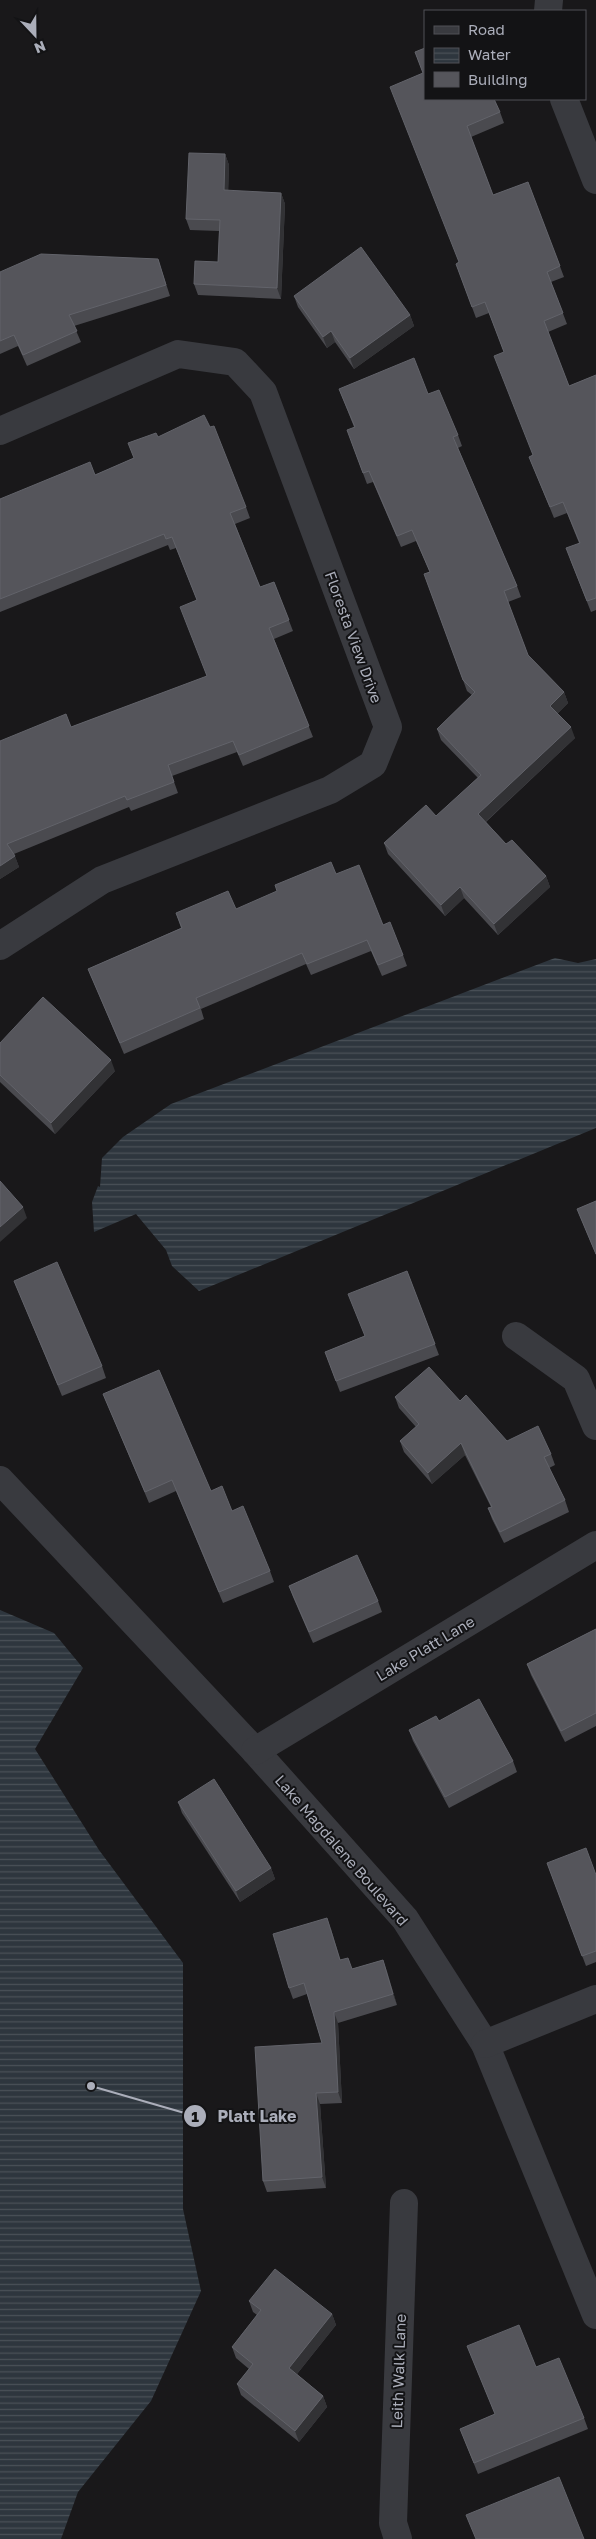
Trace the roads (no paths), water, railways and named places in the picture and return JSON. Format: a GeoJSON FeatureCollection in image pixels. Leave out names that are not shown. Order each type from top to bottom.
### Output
{"type":"FeatureCollection","features":[{"type":"Feature","properties":{"kind":"street"},"geometry":{"type":"LineString","coordinates":[[564,100],[596,180]]}},
{"type":"Feature","properties":{"kind":"street","name":"Floresta View Drive"},"geometry":{"type":"LineString","coordinates":[[0,431],[178,354],[235,362],[263,392],[388,727],[373,764],[330,790],[102,880],[0,946]]}},
{"type":"Feature","properties":{"kind":"street"},"geometry":{"type":"LineString","coordinates":[[516,1336],[576,1379],[596,1426]]}},
{"type":"Feature","properties":{"kind":"street","name":"Lake Magdalene Boulevard"},"geometry":{"type":"LineString","coordinates":[[0,1480],[255,1751],[406,1919],[485,2044],[596,2315]]}},
{"type":"Feature","properties":{"kind":"street","name":"Lake Platt Lane"},"geometry":{"type":"LineString","coordinates":[[255,1751],[596,1545]]}},
{"type":"Feature","properties":{"kind":"street"},"geometry":{"type":"LineString","coordinates":[[485,2044],[596,1999]]}},
{"type":"Feature","properties":{"kind":"street","name":"Leith Walk Lane"},"geometry":{"type":"LineString","coordinates":[[398,2539],[393,2523],[404,2203]]}},
{"type":"Feature","properties":{"kind":"water"},"geometry":{"type":"Polygon","coordinates":[[[555,958],[578,963],[596,959],[596,1128],[199,1291],[172,1266],[166,1250],[136,1214],[94,1232],[92,1202],[98,1186],[100,1187],[102,1158],[123,1137],[171,1104],[555,958]]]}},
{"type":"Feature","properties":{"kind":"water"},"geometry":{"type":"Polygon","coordinates":[[[0,1610],[54,1633],[83,1668],[35,1749],[99,1850],[183,1963],[183,2209],[201,2291],[151,2401],[78,2492],[61,2539],[0,2539],[0,1610]]]}},
{"type":"Feature","properties":{"kind":"place","name":"Platt Lake"},"geometry":{"type":"Point","coordinates":[91,2086]}}]}
